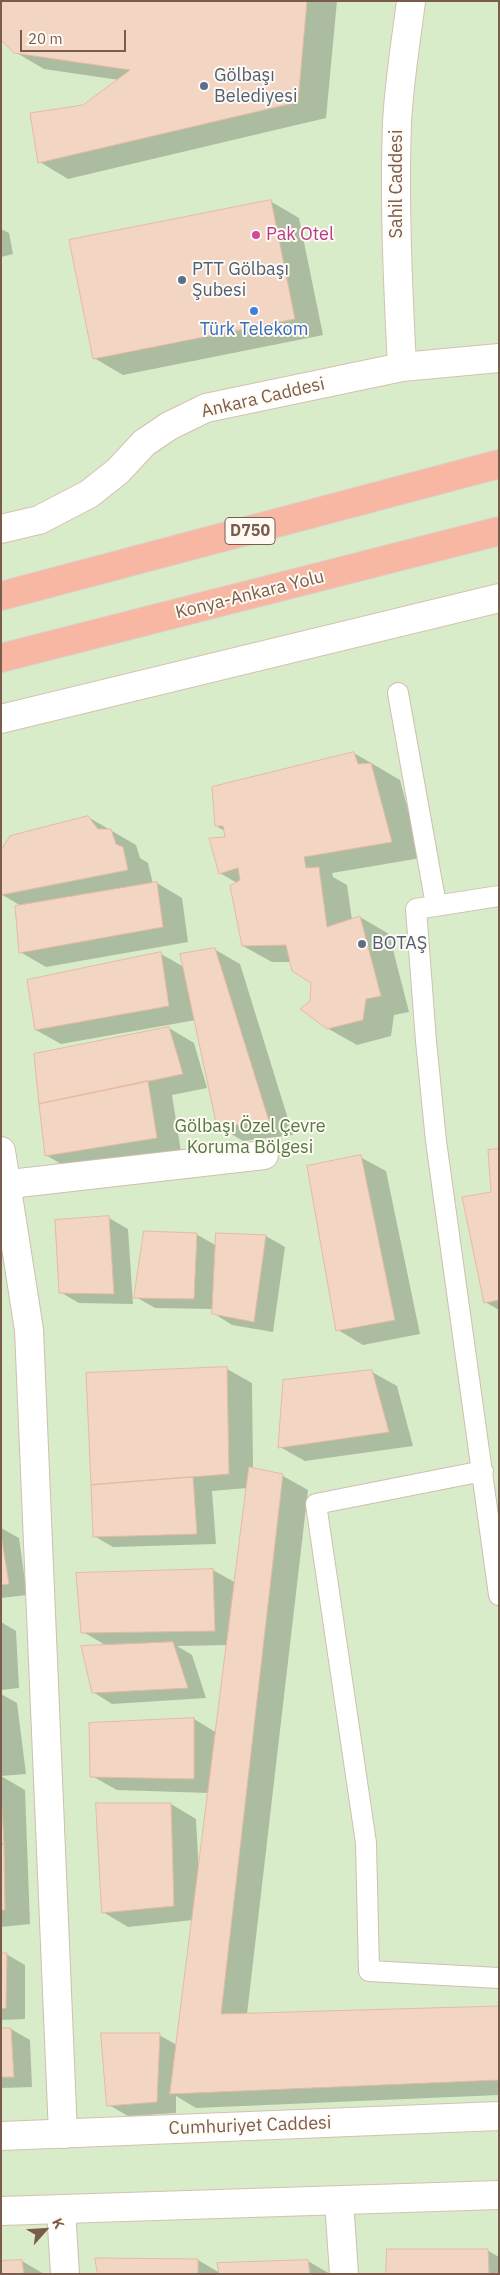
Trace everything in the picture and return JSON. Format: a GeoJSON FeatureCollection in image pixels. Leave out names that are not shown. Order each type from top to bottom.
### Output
{"type":"FeatureCollection","features":[{"type":"Feature","properties":{"kind":"highway","name":"D750"},"geometry":{"type":"LineString","coordinates":[[1,596],[499,464]]}},
{"type":"Feature","properties":{"kind":"highway","name":"Konya-Ankara Yolu"},"geometry":{"type":"LineString","coordinates":[[1,658],[499,531]]}},
{"type":"Feature","properties":{"kind":"street","name":"Sahil Caddesi"},"geometry":{"type":"LineString","coordinates":[[402,367],[397,263],[396,184],[398,120],[411,1]]}},
{"type":"Feature","properties":{"kind":"street","name":"Ankara Caddesi"},"geometry":{"type":"LineString","coordinates":[[1,529],[39,520],[90,494],[118,471],[144,443],[169,426],[206,408],[402,367],[499,358]]}},
{"type":"Feature","properties":{"kind":"street"},"geometry":{"type":"LineString","coordinates":[[1,719],[499,598]]}},
{"type":"Feature","properties":{"kind":"street"},"geometry":{"type":"LineString","coordinates":[[1,1151],[4,1185],[29,1330],[63,2134]]}},
{"type":"Feature","properties":{"kind":"street"},"geometry":{"type":"LineString","coordinates":[[4,1185],[264,1155]]}},
{"type":"Feature","properties":{"kind":"street","name":"Cumhuriyet Caddesi"},"geometry":{"type":"LineString","coordinates":[[1,2136],[499,2116]]}},
{"type":"Feature","properties":{"kind":"street"},"geometry":{"type":"LineString","coordinates":[[1,2211],[499,2195]]}},
{"type":"Feature","properties":{"kind":"street"},"geometry":{"type":"LineString","coordinates":[[339,2201],[344,2274]]}},
{"type":"Feature","properties":{"kind":"street"},"geometry":{"type":"LineString","coordinates":[[61,2210],[65,2274]]}},
{"type":"Feature","properties":{"kind":"lane"},"geometry":{"type":"LineString","coordinates":[[398,693],[436,905]]}},
{"type":"Feature","properties":{"kind":"lane"},"geometry":{"type":"LineString","coordinates":[[499,896],[416,908],[426,1041],[448,1241],[483,1471],[499,1595]]}},
{"type":"Feature","properties":{"kind":"lane"},"geometry":{"type":"LineString","coordinates":[[483,1471],[316,1504],[366,1844],[368,1971],[499,1978]]}},
{"type":"Feature","properties":{"kind":"green space","name":"Gölbaşı Özel Çevre Koruma Bölgesi"},"geometry":{"type":"Polygon","coordinates":[[[1,1],[499,1],[499,2274],[1,2274],[1,1]]]}},
{"type":"Feature","properties":{"kind":"building","name":"Gölbaşı Belediyesi"},"geometry":{"type":"Polygon","coordinates":[[[1,1],[307,1],[298,102],[38,163],[30,113],[83,105],[130,70],[14,53],[1,40],[1,1]]]}},
{"type":"Feature","properties":{"kind":"building","name":"PTT Gölbaşı Şubesi"},"geometry":{"type":"Polygon","coordinates":[[[271,200],[295,319],[93,359],[69,240],[271,200]]]}},
{"type":"Feature","properties":{"kind":"building"},"geometry":{"type":"Polygon","coordinates":[[[354,752],[358,764],[371,763],[392,842],[304,857],[306,868],[319,867],[327,927],[360,916],[381,996],[366,999],[363,1020],[327,1029],[300,1009],[310,1001],[311,983],[292,971],[286,945],[242,946],[230,886],[240,880],[238,868],[219,874],[209,838],[225,837],[223,826],[215,826],[212,787],[354,752]]]}},
{"type":"Feature","properties":{"kind":"building"},"geometry":{"type":"Polygon","coordinates":[[[88,816],[98,829],[111,829],[116,844],[123,847],[128,870],[1,895],[1,850],[10,836],[88,816]]]}},
{"type":"Feature","properties":{"kind":"building"},"geometry":{"type":"Polygon","coordinates":[[[157,882],[163,927],[19,953],[15,906],[157,882]]]}},
{"type":"Feature","properties":{"kind":"building"},"geometry":{"type":"Polygon","coordinates":[[[215,948],[269,1121],[217,1127],[180,954],[215,948]]]}},
{"type":"Feature","properties":{"kind":"building"},"geometry":{"type":"Polygon","coordinates":[[[161,952],[169,1006],[35,1030],[27,980],[161,952]]]}},
{"type":"Feature","properties":{"kind":"building"},"geometry":{"type":"Polygon","coordinates":[[[169,1027],[183,1074],[39,1104],[34,1054],[169,1027]]]}},
{"type":"Feature","properties":{"kind":"building"},"geometry":{"type":"Polygon","coordinates":[[[148,1081],[157,1138],[45,1156],[39,1104],[148,1081]]]}},
{"type":"Feature","properties":{"kind":"building"},"geometry":{"type":"Polygon","coordinates":[[[499,1149],[499,1300],[484,1303],[462,1197],[491,1192],[488,1150],[499,1149]]]}},
{"type":"Feature","properties":{"kind":"building"},"geometry":{"type":"Polygon","coordinates":[[[361,1155],[395,1320],[336,1331],[307,1166],[361,1155]]]}},
{"type":"Feature","properties":{"kind":"building"},"geometry":{"type":"Polygon","coordinates":[[[109,1216],[114,1294],[59,1293],[55,1220],[109,1216]]]}},
{"type":"Feature","properties":{"kind":"building"},"geometry":{"type":"Polygon","coordinates":[[[144,1231],[197,1233],[194,1299],[134,1298],[144,1231]]]}},
{"type":"Feature","properties":{"kind":"building"},"geometry":{"type":"Polygon","coordinates":[[[216,1233],[266,1235],[254,1322],[212,1314],[216,1233]]]}},
{"type":"Feature","properties":{"kind":"building"},"geometry":{"type":"Polygon","coordinates":[[[227,1367],[229,1474],[91,1485],[86,1373],[227,1367]]]}},
{"type":"Feature","properties":{"kind":"building"},"geometry":{"type":"Polygon","coordinates":[[[372,1370],[389,1432],[278,1448],[283,1380],[372,1370]]]}},
{"type":"Feature","properties":{"kind":"building"},"geometry":{"type":"Polygon","coordinates":[[[249,1467],[283,1474],[221,2014],[499,2006],[499,2080],[170,2094],[249,1467]]]}},
{"type":"Feature","properties":{"kind":"building"},"geometry":{"type":"Polygon","coordinates":[[[193,1477],[197,1534],[93,1537],[91,1485],[193,1477]]]}},
{"type":"Feature","properties":{"kind":"building"},"geometry":{"type":"Polygon","coordinates":[[[1,1534],[9,1584],[1,1585],[1,1534]]]}},
{"type":"Feature","properties":{"kind":"building"},"geometry":{"type":"Polygon","coordinates":[[[213,1569],[215,1631],[81,1633],[76,1573],[213,1569]]]}},
{"type":"Feature","properties":{"kind":"building"},"geometry":{"type":"Polygon","coordinates":[[[173,1642],[188,1688],[92,1693],[81,1646],[173,1642]]]}},
{"type":"Feature","properties":{"kind":"building"},"geometry":{"type":"Polygon","coordinates":[[[194,1718],[194,1779],[90,1777],[89,1723],[194,1718]]]}},
{"type":"Feature","properties":{"kind":"building"},"geometry":{"type":"Polygon","coordinates":[[[1,1790],[4,1844],[1,1844],[1,1790]]]}},
{"type":"Feature","properties":{"kind":"building"},"geometry":{"type":"Polygon","coordinates":[[[96,1803],[171,1803],[174,1906],[102,1913],[96,1803]]]}},
{"type":"Feature","properties":{"kind":"building"},"geometry":{"type":"Polygon","coordinates":[[[1,1844],[4,1844],[5,1910],[1,1910],[1,1844]]]}},
{"type":"Feature","properties":{"kind":"building"},"geometry":{"type":"Polygon","coordinates":[[[1,1953],[7,1953],[6,2008],[1,2009],[1,1953]]]}},
{"type":"Feature","properties":{"kind":"building"},"geometry":{"type":"Polygon","coordinates":[[[1,2028],[11,2028],[14,2077],[1,2077],[1,2028]]]}},
{"type":"Feature","properties":{"kind":"building"},"geometry":{"type":"Polygon","coordinates":[[[101,2033],[160,2033],[157,2102],[107,2106],[101,2033]]]}},
{"type":"Feature","properties":{"kind":"building"},"geometry":{"type":"Polygon","coordinates":[[[387,2249],[488,2249],[489,2274],[386,2274],[387,2249]]]}},
{"type":"Feature","properties":{"kind":"building"},"geometry":{"type":"Polygon","coordinates":[[[95,2258],[198,2259],[198,2274],[98,2274],[95,2258]]]}},
{"type":"Feature","properties":{"kind":"building"},"geometry":{"type":"Polygon","coordinates":[[[22,2260],[24,2274],[1,2274],[1,2261],[22,2260]]]}},
{"type":"Feature","properties":{"kind":"building"},"geometry":{"type":"Polygon","coordinates":[[[308,2260],[310,2274],[219,2274],[217,2263],[308,2260]]]}},
{"type":"Feature","properties":{"kind":"place","name":"Gölbaşı Belediyesi"},"geometry":{"type":"Point","coordinates":[204,86]}},
{"type":"Feature","properties":{"kind":"place","name":"Pak Otel"},"geometry":{"type":"Point","coordinates":[256,235]}},
{"type":"Feature","properties":{"kind":"place","name":"PTT Gölbaşı Şubesi"},"geometry":{"type":"Point","coordinates":[182,280]}},
{"type":"Feature","properties":{"kind":"place","name":"Türk Telekom"},"geometry":{"type":"Point","coordinates":[254,311]}},
{"type":"Feature","properties":{"kind":"place","name":"BOTAŞ"},"geometry":{"type":"Point","coordinates":[362,944]}}]}
